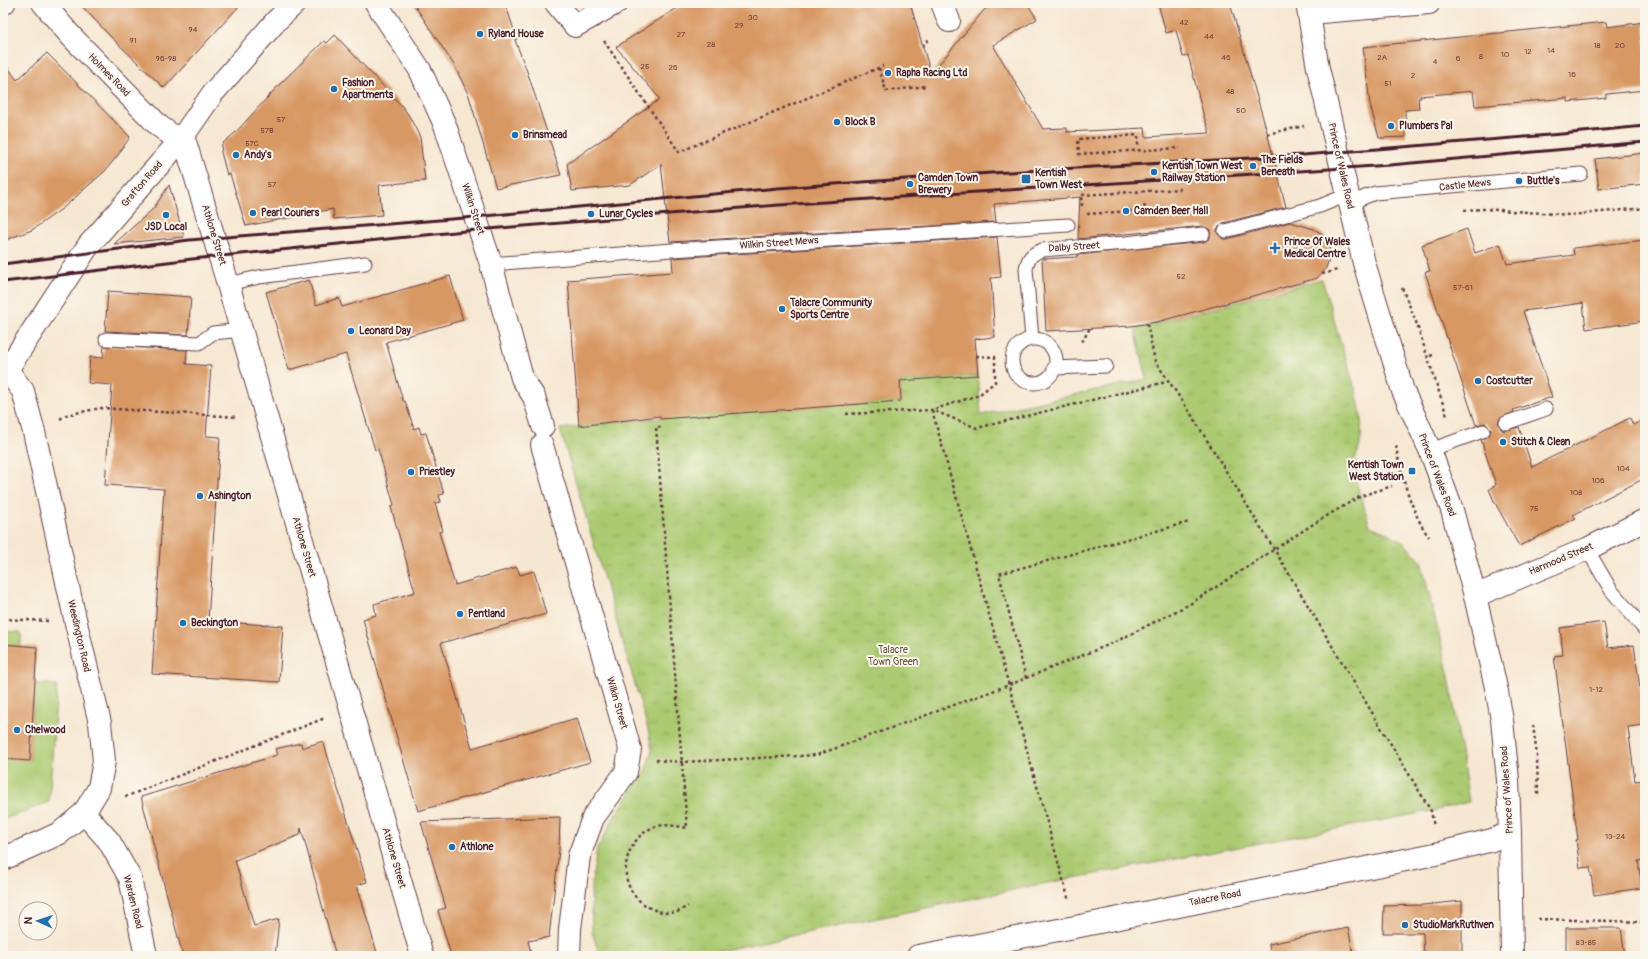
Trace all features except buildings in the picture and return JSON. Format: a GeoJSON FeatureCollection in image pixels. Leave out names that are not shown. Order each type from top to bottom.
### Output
{"type":"FeatureCollection","features":[{"type":"Feature","properties":{"kind":"street","name":"Holmes Road"},"geometry":{"type":"LineString","coordinates":[[43,3],[70,35],[158,126],[179,142]]}},
{"type":"Feature","properties":{"kind":"street","name":"Grafton Road"},"geometry":{"type":"LineString","coordinates":[[5,373],[88,246],[179,142],[213,93],[277,20],[295,3]]}},
{"type":"Feature","properties":{"kind":"street","name":"Wilkin Street"},"geometry":{"type":"LineString","coordinates":[[376,3],[420,70],[446,125],[490,264],[522,378],[534,398],[542,436],[630,749],[626,772],[593,818],[579,856],[570,929],[569,956]]}},
{"type":"Feature","properties":{"kind":"street"},"geometry":{"type":"LineString","coordinates":[[556,3],[575,26],[616,3]]}},
{"type":"Feature","properties":{"kind":"street"},"geometry":{"type":"LineString","coordinates":[[1308,8],[1429,3]]}},
{"type":"Feature","properties":{"kind":"street","name":"Prince of Wales Road"},"geometry":{"type":"LineString","coordinates":[[1308,8],[1318,68],[1364,263],[1403,391],[1430,450],[1452,510],[1475,596],[1502,720],[1508,780],[1512,956]]}},
{"type":"Feature","properties":{"kind":"street","name":"Athlone Street"},"geometry":{"type":"LineString","coordinates":[[179,142],[186,145],[242,330],[422,956]]}},
{"type":"Feature","properties":{"kind":"street","name":"Weedington Road"},"geometry":{"type":"LineString","coordinates":[[3,859],[60,833],[84,813],[99,788],[104,761],[100,723],[76,623],[34,432],[23,391],[5,373]]}},
{"type":"Feature","properties":{"kind":"street","name":"Harmood Street"},"geometry":{"type":"LineString","coordinates":[[1475,596],[1587,548],[1645,520]]}},
{"type":"Feature","properties":{"kind":"street","name":"Warden Road"},"geometry":{"type":"LineString","coordinates":[[84,813],[110,841],[130,878],[146,956]]}},
{"type":"Feature","properties":{"kind":"street","name":"Talacre Road"},"geometry":{"type":"LineString","coordinates":[[918,956],[1075,927],[1440,853],[1492,840],[1510,833]]}},
{"type":"Feature","properties":{"kind":"lane","name":"Castle Mews"},"geometry":{"type":"LineString","coordinates":[[1348,199],[1375,193],[1582,174]]}},
{"type":"Feature","properties":{"kind":"lane"},"geometry":{"type":"LineString","coordinates":[[1225,231],[1348,199]]}},
{"type":"Feature","properties":{"kind":"lane","name":"Wilkin Street Mews"},"geometry":{"type":"LineString","coordinates":[[490,264],[664,250],[1068,225]]}},
{"type":"Feature","properties":{"kind":"lane","name":"Dalby Street"},"geometry":{"type":"LineString","coordinates":[[1032,339],[1026,269],[1028,260],[1033,253],[1042,250],[1126,243],[1203,234]]}},
{"type":"Feature","properties":{"kind":"lane"},"geometry":{"type":"LineString","coordinates":[[228,284],[260,277],[365,263]]}},
{"type":"Feature","properties":{"kind":"lane"},"geometry":{"type":"LineString","coordinates":[[106,340],[199,343],[213,333],[242,330]]}},
{"type":"Feature","properties":{"kind":"lane"},"geometry":{"type":"LineString","coordinates":[[1032,339],[1045,342],[1051,347],[1054,354],[1056,361],[1054,368],[1051,374],[1040,382],[1026,381],[1020,378],[1012,367],[1013,354],[1020,344],[1032,339]]}},
{"type":"Feature","properties":{"kind":"lane"},"geometry":{"type":"LineString","coordinates":[[1054,368],[1106,366]]}},
{"type":"Feature","properties":{"kind":"lane"},"geometry":{"type":"LineString","coordinates":[[1506,423],[1546,409]]}},
{"type":"Feature","properties":{"kind":"lane"},"geometry":{"type":"LineString","coordinates":[[1430,450],[1483,431]]}},
{"type":"Feature","properties":{"kind":"lane"},"geometry":{"type":"LineString","coordinates":[[1587,548],[1611,590],[1645,630]]}},
{"type":"Feature","properties":{"kind":"path"},"geometry":{"type":"LineString","coordinates":[[590,18],[679,152],[883,66]]}},
{"type":"Feature","properties":{"kind":"path"},"geometry":{"type":"LineString","coordinates":[[879,68],[886,91],[926,86]]}},
{"type":"Feature","properties":{"kind":"path"},"geometry":{"type":"LineString","coordinates":[[1267,134],[1306,125]]}},
{"type":"Feature","properties":{"kind":"path"},"geometry":{"type":"LineString","coordinates":[[1138,145],[1138,135],[1078,139],[1079,154],[1180,148]]}},
{"type":"Feature","properties":{"kind":"path"},"geometry":{"type":"LineString","coordinates":[[1082,208],[1081,195],[1181,189]]}},
{"type":"Feature","properties":{"kind":"path"},"geometry":{"type":"LineString","coordinates":[[1082,214],[1145,210],[1144,202]]}},
{"type":"Feature","properties":{"kind":"path"},"geometry":{"type":"LineString","coordinates":[[1461,210],[1484,209],[1570,215],[1645,208]]}},
{"type":"Feature","properties":{"kind":"path"},"geometry":{"type":"LineString","coordinates":[[1399,285],[1404,290],[1430,356]]}},
{"type":"Feature","properties":{"kind":"path"},"geometry":{"type":"LineString","coordinates":[[1147,324],[1155,361],[1170,381],[1274,549],[1431,811],[1440,853]]}},
{"type":"Feature","properties":{"kind":"path"},"geometry":{"type":"LineString","coordinates":[[1082,342],[1090,328]]}},
{"type":"Feature","properties":{"kind":"path"},"geometry":{"type":"LineString","coordinates":[[846,414],[932,410],[979,396],[995,382],[995,357],[976,356]]}},
{"type":"Feature","properties":{"kind":"path"},"geometry":{"type":"LineString","coordinates":[[932,410],[977,428],[1170,381]]}},
{"type":"Feature","properties":{"kind":"path"},"geometry":{"type":"LineString","coordinates":[[34,432],[66,415],[102,408],[267,419]]}},
{"type":"Feature","properties":{"kind":"path"},"geometry":{"type":"LineString","coordinates":[[932,410],[1075,927]]}},
{"type":"Feature","properties":{"kind":"path"},"geometry":{"type":"LineString","coordinates":[[661,426],[656,427],[687,828],[668,825],[658,826],[649,829],[640,835],[633,843],[629,853],[626,864],[626,876],[629,886],[635,896],[643,904],[655,910],[667,913],[677,912],[688,906]]}},
{"type":"Feature","properties":{"kind":"path"},"geometry":{"type":"LineString","coordinates":[[630,749],[649,759],[682,762],[817,755],[1009,685],[1113,643],[1190,604],[1318,521],[1361,496],[1392,486]]}},
{"type":"Feature","properties":{"kind":"path"},"geometry":{"type":"LineString","coordinates":[[1026,678],[999,574],[1189,522]]}},
{"type":"Feature","properties":{"kind":"path"},"geometry":{"type":"LineString","coordinates":[[3,618],[76,623]]}},
{"type":"Feature","properties":{"kind":"path"},"geometry":{"type":"LineString","coordinates":[[84,813],[350,708]]}},
{"type":"Feature","properties":{"kind":"path"},"geometry":{"type":"LineString","coordinates":[[1512,919],[1645,922]]}},
{"type":"Feature","properties":{"kind":"green space","name":"Talacre Town Green"},"geometry":{"type":"Polygon","coordinates":[[[1322,279],[1360,409],[1361,438],[1358,452],[1351,466],[1370,526],[1390,534],[1405,544],[1421,561],[1449,676],[1469,802],[1437,810],[1052,882],[695,956],[600,956],[592,932],[591,888],[597,849],[615,816],[646,769],[652,750],[648,729],[560,429],[622,421],[901,401],[900,382],[978,375],[981,415],[1147,379],[1135,329],[1322,279]]]}},
{"type":"Feature","properties":{"kind":"green space"},"geometry":{"type":"Polygon","coordinates":[[[3,631],[21,632],[21,646],[3,644],[3,631]]]}},
{"type":"Feature","properties":{"kind":"green space"},"geometry":{"type":"Polygon","coordinates":[[[32,683],[57,685],[49,802],[3,820],[3,759],[30,760],[34,693],[36,688],[32,683]]]}},
{"type":"Feature","properties":{"kind":"railway"},"geometry":{"type":"LineString","coordinates":[[3,264],[189,240],[464,218],[778,188],[991,173],[1303,155],[1645,126]]}},
{"type":"Feature","properties":{"kind":"railway"},"geometry":{"type":"LineString","coordinates":[[3,282],[192,259],[465,231],[779,205],[1390,165],[1645,142]]}},
{"type":"Feature","properties":{"kind":"place","name":"Ryland House"},"geometry":{"type":"Point","coordinates":[480,34]}},
{"type":"Feature","properties":{"kind":"place","name":"Rapha Racing Ltd"},"geometry":{"type":"Point","coordinates":[888,73]}},
{"type":"Feature","properties":{"kind":"place","name":"Fashion Apartments"},"geometry":{"type":"Point","coordinates":[334,89]}},
{"type":"Feature","properties":{"kind":"place","name":"Block B"},"geometry":{"type":"Point","coordinates":[837,122]}},
{"type":"Feature","properties":{"kind":"place","name":"Plumbers Pal"},"geometry":{"type":"Point","coordinates":[1391,126]}},
{"type":"Feature","properties":{"kind":"place","name":"Brinsmead"},"geometry":{"type":"Point","coordinates":[515,135]}},
{"type":"Feature","properties":{"kind":"place","name":"Andy's"},"geometry":{"type":"Point","coordinates":[236,155]}},
{"type":"Feature","properties":{"kind":"place","name":"The Fields Beneath"},"geometry":{"type":"Point","coordinates":[1253,166]}},
{"type":"Feature","properties":{"kind":"place","name":"Kentish Town West Railway Station"},"geometry":{"type":"Point","coordinates":[1154,172]}},
{"type":"Feature","properties":{"kind":"place","name":"Kentish Town West"},"geometry":{"type":"Point","coordinates":[1026,179]}},
{"type":"Feature","properties":{"kind":"place","name":"Buttle's"},"geometry":{"type":"Point","coordinates":[1519,181]}},
{"type":"Feature","properties":{"kind":"place","name":"Camden Town Brewery"},"geometry":{"type":"Point","coordinates":[910,184]}},
{"type":"Feature","properties":{"kind":"place","name":"Camden Beer Hall"},"geometry":{"type":"Point","coordinates":[1126,211]}},
{"type":"Feature","properties":{"kind":"place","name":"Pearl Couriers"},"geometry":{"type":"Point","coordinates":[253,213]}},
{"type":"Feature","properties":{"kind":"place","name":"Lunar Cycles"},"geometry":{"type":"Point","coordinates":[591,214]}},
{"type":"Feature","properties":{"kind":"place","name":"JSD Local"},"geometry":{"type":"Point","coordinates":[166,215]}},
{"type":"Feature","properties":{"kind":"place","name":"Prince Of Wales Medical Centre"},"geometry":{"type":"Point","coordinates":[1275,248]}},
{"type":"Feature","properties":{"kind":"place","name":"Talacre Community Sports Centre"},"geometry":{"type":"Point","coordinates":[782,309]}},
{"type":"Feature","properties":{"kind":"place","name":"Leonard Day"},"geometry":{"type":"Point","coordinates":[351,331]}},
{"type":"Feature","properties":{"kind":"place","name":"Costcutter"},"geometry":{"type":"Point","coordinates":[1478,381]}},
{"type":"Feature","properties":{"kind":"place","name":"Stitch & Clean"},"geometry":{"type":"Point","coordinates":[1503,442]}},
{"type":"Feature","properties":{"kind":"place","name":"Kentish Town West Station"},"geometry":{"type":"Point","coordinates":[1412,471]}},
{"type":"Feature","properties":{"kind":"place","name":"Priestley"},"geometry":{"type":"Point","coordinates":[411,472]}},
{"type":"Feature","properties":{"kind":"place","name":"Ashington"},"geometry":{"type":"Point","coordinates":[200,496]}},
{"type":"Feature","properties":{"kind":"place","name":"Pentland"},"geometry":{"type":"Point","coordinates":[460,614]}},
{"type":"Feature","properties":{"kind":"place","name":"Beckington"},"geometry":{"type":"Point","coordinates":[183,623]}},
{"type":"Feature","properties":{"kind":"place","name":"Chelwood"},"geometry":{"type":"Point","coordinates":[17,730]}},
{"type":"Feature","properties":{"kind":"place","name":"Athlone"},"geometry":{"type":"Point","coordinates":[452,847]}},
{"type":"Feature","properties":{"kind":"place","name":"StudioMarkRuthven"},"geometry":{"type":"Point","coordinates":[1405,925]}}]}
